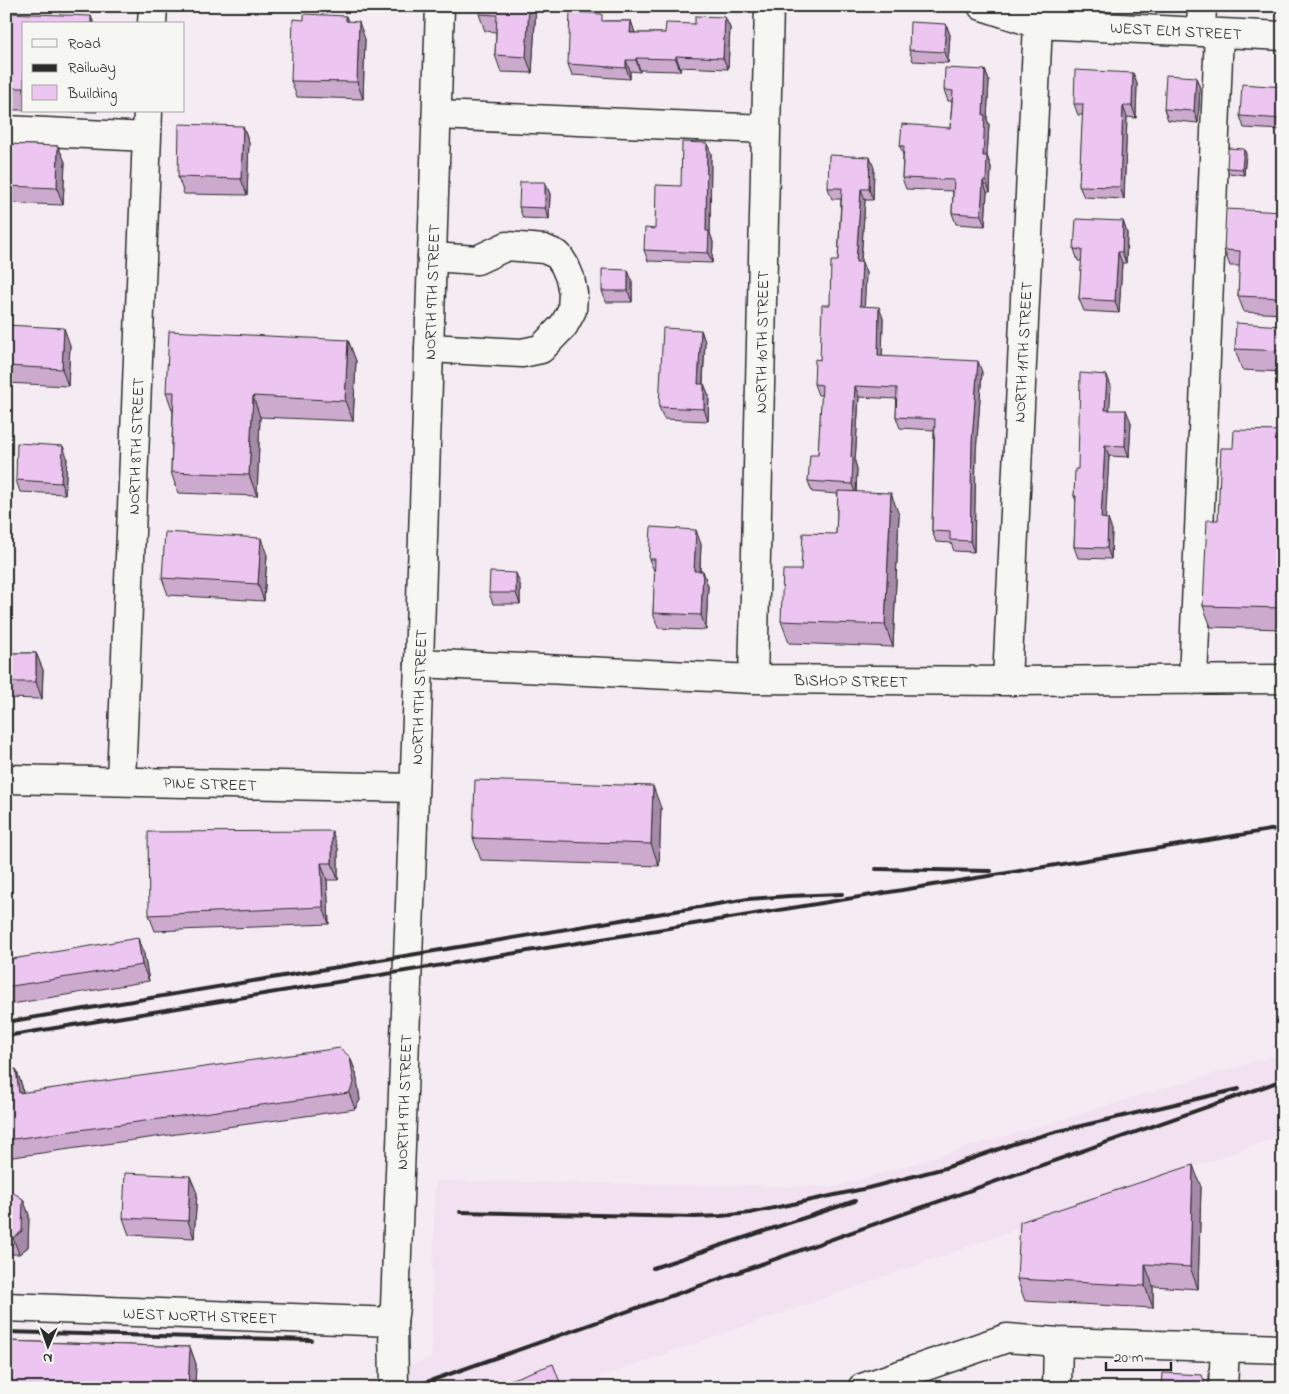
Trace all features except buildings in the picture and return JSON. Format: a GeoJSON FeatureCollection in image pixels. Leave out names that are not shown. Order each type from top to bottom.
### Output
{"type":"FeatureCollection","features":[{"type":"Feature","properties":{"kind":"street"},"geometry":{"type":"LineString","coordinates":[[152,6],[152,22]]}},
{"type":"Feature","properties":{"kind":"street","name":"NORTH 9TH STREET"},"geometry":{"type":"LineString","coordinates":[[394,1388],[393,1322],[396,1287],[419,663],[440,6]]}},
{"type":"Feature","properties":{"kind":"street","name":"NORTH 10TH STREET"},"geometry":{"type":"LineString","coordinates":[[753,679],[769,6]]}},
{"type":"Feature","properties":{"kind":"street","name":"WEST ELM STREET"},"geometry":{"type":"LineString","coordinates":[[982,6],[1038,24],[1208,24],[1283,36]]}},
{"type":"Feature","properties":{"kind":"street","name":"NORTH 11TH STREET"},"geometry":{"type":"LineString","coordinates":[[1007,681],[1038,24]]}},
{"type":"Feature","properties":{"kind":"street"},"geometry":{"type":"LineString","coordinates":[[1193,680],[1208,24]]}},
{"type":"Feature","properties":{"kind":"street"},"geometry":{"type":"LineString","coordinates":[[436,115],[766,128]]}},
{"type":"Feature","properties":{"kind":"street"},"geometry":{"type":"LineString","coordinates":[[6,130],[148,124]]}},
{"type":"Feature","properties":{"kind":"street","name":"NORTH 8TH STREET"},"geometry":{"type":"LineString","coordinates":[[121,780],[148,124]]}},
{"type":"Feature","properties":{"kind":"street"},"geometry":{"type":"LineString","coordinates":[[429,348],[522,353],[541,349],[564,325],[572,310],[573,293],[565,266],[558,255],[544,248],[507,246],[477,260],[432,257]]}},
{"type":"Feature","properties":{"kind":"street","name":"BISHOP STREET"},"geometry":{"type":"LineString","coordinates":[[419,663],[753,679],[1007,681],[1283,679]]}},
{"type":"Feature","properties":{"kind":"street","name":"PINE STREET"},"geometry":{"type":"LineString","coordinates":[[6,779],[121,780],[414,788]]}},
{"type":"Feature","properties":{"kind":"street","name":"WEST NORTH STREET"},"geometry":{"type":"LineString","coordinates":[[6,1307],[393,1322]]}},
{"type":"Feature","properties":{"kind":"street"},"geometry":{"type":"LineString","coordinates":[[862,1388],[1008,1338],[1058,1342],[1283,1349]]}},
{"type":"Feature","properties":{"kind":"street"},"geometry":{"type":"LineString","coordinates":[[1056,1388],[1058,1342]]}},
{"type":"Feature","properties":{"kind":"street"},"geometry":{"type":"LineString","coordinates":[[1223,1388],[1225,1348]]}},
{"type":"Feature","properties":{"kind":"shaded area"},"geometry":{"type":"Polygon","coordinates":[[[1283,1053],[1283,1135],[570,1388],[347,1388],[431,1358],[435,1181],[835,1187],[1283,1053]]]}},
{"type":"Feature","properties":{"kind":"railway"},"geometry":{"type":"LineString","coordinates":[[6,1036],[1283,828]]}},
{"type":"Feature","properties":{"kind":"railway"},"geometry":{"type":"LineString","coordinates":[[876,869],[991,871]]}},
{"type":"Feature","properties":{"kind":"railway"},"geometry":{"type":"LineString","coordinates":[[6,1022],[748,899],[842,894]]}},
{"type":"Feature","properties":{"kind":"railway"},"geometry":{"type":"LineString","coordinates":[[410,1388],[1283,1080]]}},
{"type":"Feature","properties":{"kind":"railway"},"geometry":{"type":"LineString","coordinates":[[460,1212],[695,1217],[750,1213],[868,1188],[945,1168],[1013,1144],[1055,1132],[1239,1089]]}},
{"type":"Feature","properties":{"kind":"railway"},"geometry":{"type":"LineString","coordinates":[[653,1268],[855,1201]]}},
{"type":"Feature","properties":{"kind":"railway"},"geometry":{"type":"LineString","coordinates":[[6,1332],[311,1340]]}}]}
